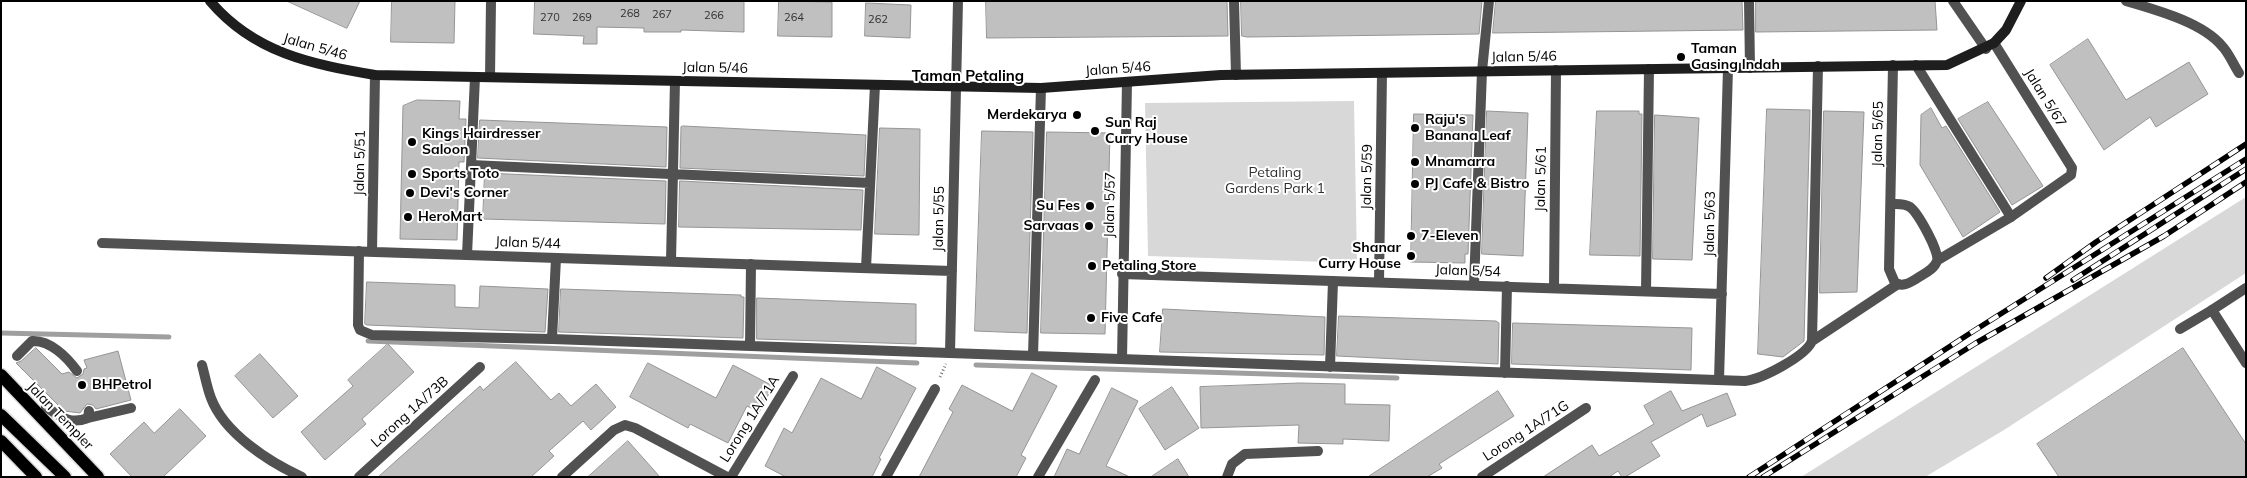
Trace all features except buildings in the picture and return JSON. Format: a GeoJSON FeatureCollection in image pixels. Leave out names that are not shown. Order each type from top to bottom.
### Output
{"type":"FeatureCollection","features":[{"type":"Feature","properties":{"kind":"main road","name":"Jalan Templer"},"geometry":{"type":"LineString","coordinates":[[1,375],[98,477]]}},
{"type":"Feature","properties":{"kind":"main road"},"geometry":{"type":"LineString","coordinates":[[1,414],[65,477]]}},
{"type":"Feature","properties":{"kind":"main road"},"geometry":{"type":"LineString","coordinates":[[1,441],[36,477]]}},
{"type":"Feature","properties":{"kind":"street","name":"Jalan 5/46"},"geometry":{"type":"LineString","coordinates":[[210,1],[222,15],[260,44],[323,66],[375,75],[1041,88],[1236,75],[1950,64],[1990,46],[2006,30],[2021,1]]}},
{"type":"Feature","properties":{"kind":"street"},"geometry":{"type":"LineString","coordinates":[[490,77],[491,1]]}},
{"type":"Feature","properties":{"kind":"street","name":"Jalan 5/55"},"geometry":{"type":"LineString","coordinates":[[950,353],[958,1]]}},
{"type":"Feature","properties":{"kind":"street"},"geometry":{"type":"LineString","coordinates":[[1234,1],[1236,75]]}},
{"type":"Feature","properties":{"kind":"street"},"geometry":{"type":"LineString","coordinates":[[1474,285],[1482,71],[1489,1]]}},
{"type":"Feature","properties":{"kind":"street"},"geometry":{"type":"LineString","coordinates":[[1748,1],[1750,68]]}},
{"type":"Feature","properties":{"kind":"street","name":"Jalan 5/67"},"geometry":{"type":"LineString","coordinates":[[1953,1],[1990,46],[2072,168],[2071,175],[2011,217]]}},
{"type":"Feature","properties":{"kind":"street"},"geometry":{"type":"LineString","coordinates":[[2126,1],[2154,9],[2208,32],[2223,46],[2239,73]]}},
{"type":"Feature","properties":{"kind":"street"},"geometry":{"type":"LineString","coordinates":[[359,251],[358,319],[360,330],[372,335],[552,339],[1745,381],[1753,379],[1804,353],[1812,341],[1898,284],[1911,282],[1933,268],[1938,260],[2011,217],[1916,65]]}},
{"type":"Feature","properties":{"kind":"street"},"geometry":{"type":"LineString","coordinates":[[1812,341],[1818,66]]}},
{"type":"Feature","properties":{"kind":"street","name":"Jalan 5/65"},"geometry":{"type":"LineString","coordinates":[[1893,66],[1889,269],[1892,279],[1898,284]]}},
{"type":"Feature","properties":{"kind":"street","name":"Jalan 5/63"},"geometry":{"type":"LineString","coordinates":[[1719,380],[1728,68]]}},
{"type":"Feature","properties":{"kind":"street"},"geometry":{"type":"LineString","coordinates":[[1646,291],[1649,69]]}},
{"type":"Feature","properties":{"kind":"street","name":"Jalan 5/61"},"geometry":{"type":"LineString","coordinates":[[1554,288],[1556,70]]}},
{"type":"Feature","properties":{"kind":"street","name":"Jalan 5/59"},"geometry":{"type":"LineString","coordinates":[[1379,282],[1382,73]]}},
{"type":"Feature","properties":{"kind":"street","name":"Jalan 5/51"},"geometry":{"type":"LineString","coordinates":[[372,252],[375,75]]}},
{"type":"Feature","properties":{"kind":"street"},"geometry":{"type":"LineString","coordinates":[[467,255],[475,77]]}},
{"type":"Feature","properties":{"kind":"street"},"geometry":{"type":"LineString","coordinates":[[671,262],[675,81]]}},
{"type":"Feature","properties":{"kind":"street","name":"Jalan 5/57"},"geometry":{"type":"LineString","coordinates":[[1122,359],[1126,82]]}},
{"type":"Feature","properties":{"kind":"street"},"geometry":{"type":"LineString","coordinates":[[866,268],[875,85]]}},
{"type":"Feature","properties":{"kind":"street"},"geometry":{"type":"LineString","coordinates":[[1033,356],[1041,88]]}},
{"type":"Feature","properties":{"kind":"street"},"geometry":{"type":"LineString","coordinates":[[471,165],[673,176],[870,183]]}},
{"type":"Feature","properties":{"kind":"street"},"geometry":{"type":"LineString","coordinates":[[1891,204],[1904,204],[1912,209],[1935,247],[1938,260]]}},
{"type":"Feature","properties":{"kind":"street","name":"Jalan 5/44"},"geometry":{"type":"LineString","coordinates":[[102,242],[952,271]]}},
{"type":"Feature","properties":{"kind":"street"},"geometry":{"type":"LineString","coordinates":[[552,339],[556,258]]}},
{"type":"Feature","properties":{"kind":"street"},"geometry":{"type":"LineString","coordinates":[[750,346],[751,264]]}},
{"type":"Feature","properties":{"kind":"street","name":"Jalan 5/54"},"geometry":{"type":"LineString","coordinates":[[1122,274],[1722,294]]}},
{"type":"Feature","properties":{"kind":"street"},"geometry":{"type":"LineString","coordinates":[[1330,366],[1333,281]]}},
{"type":"Feature","properties":{"kind":"street"},"geometry":{"type":"LineString","coordinates":[[1505,373],[1507,286]]}},
{"type":"Feature","properties":{"kind":"street"},"geometry":{"type":"LineString","coordinates":[[2180,329],[2246,288]]}},
{"type":"Feature","properties":{"kind":"street"},"geometry":{"type":"LineString","coordinates":[[2212,310],[2246,363]]}},
{"type":"Feature","properties":{"kind":"street"},"geometry":{"type":"LineString","coordinates":[[17,356],[32,341],[42,342],[69,360],[76,371]]}},
{"type":"Feature","properties":{"kind":"street"},"geometry":{"type":"LineString","coordinates":[[202,365],[211,400],[232,430],[253,449],[274,463],[302,477]]}},
{"type":"Feature","properties":{"kind":"street","name":"Lorong 1A/73B"},"geometry":{"type":"LineString","coordinates":[[359,477],[480,367]]}},
{"type":"Feature","properties":{"kind":"street","name":"Lorong 1A/71A"},"geometry":{"type":"LineString","coordinates":[[729,477],[793,376]]}},
{"type":"Feature","properties":{"kind":"street"},"geometry":{"type":"LineString","coordinates":[[1038,477],[1095,380]]}},
{"type":"Feature","properties":{"kind":"street"},"geometry":{"type":"LineString","coordinates":[[886,477],[935,389]]}},
{"type":"Feature","properties":{"kind":"street"},"geometry":{"type":"LineString","coordinates":[[46,407],[66,421],[77,422],[89,415],[131,408]]}},
{"type":"Feature","properties":{"kind":"street","name":"Lorong 1A/71G"},"geometry":{"type":"LineString","coordinates":[[1482,477],[1586,408]]}},
{"type":"Feature","properties":{"kind":"street"},"geometry":{"type":"LineString","coordinates":[[562,477],[614,430],[625,425],[636,428],[729,477]]}},
{"type":"Feature","properties":{"kind":"street"},"geometry":{"type":"LineString","coordinates":[[1227,477],[1232,464],[1245,454],[1318,451]]}},
{"type":"Feature","properties":{"kind":"path"},"geometry":{"type":"LineString","coordinates":[[940,375],[944,367]]}},
{"type":"Feature","properties":{"kind":"green space","name":"Petaling Gardens Park 1"},"geometry":{"type":"Polygon","coordinates":[[[1354,101],[1357,263],[1148,256],[1145,103],[1354,101]]]}},
{"type":"Feature","properties":{"kind":"green space"},"geometry":{"type":"Polygon","coordinates":[[[2246,197],[2246,273],[2004,430],[1925,477],[1801,477],[2246,197]]]}},
{"type":"Feature","properties":{"kind":"waterway"},"geometry":{"type":"LineString","coordinates":[[1,333],[169,337]]}},
{"type":"Feature","properties":{"kind":"waterway"},"geometry":{"type":"LineString","coordinates":[[368,341],[917,363]]}},
{"type":"Feature","properties":{"kind":"waterway"},"geometry":{"type":"LineString","coordinates":[[976,365],[1397,378]]}},
{"type":"Feature","properties":{"kind":"railway"},"geometry":{"type":"LineString","coordinates":[[2046,278],[2096,242],[2246,144]]}},
{"type":"Feature","properties":{"kind":"railway"},"geometry":{"type":"LineString","coordinates":[[1749,477],[1972,332],[2246,159]]}},
{"type":"Feature","properties":{"kind":"railway"},"geometry":{"type":"LineString","coordinates":[[2073,280],[2246,169]]}},
{"type":"Feature","properties":{"kind":"railway"},"geometry":{"type":"LineString","coordinates":[[1763,477],[1976,343],[2164,236],[2246,182]]}},
{"type":"Feature","properties":{"kind":"place","name":"Taman Gasing Indah"},"geometry":{"type":"Point","coordinates":[1681,57]}},
{"type":"Feature","properties":{"kind":"place","name":"Merdekarya"},"geometry":{"type":"Point","coordinates":[1077,115]}},
{"type":"Feature","properties":{"kind":"place","name":"Raju's Banana Leaf"},"geometry":{"type":"Point","coordinates":[1415,128]}},
{"type":"Feature","properties":{"kind":"place","name":"Sun Raj Curry House"},"geometry":{"type":"Point","coordinates":[1095,131]}},
{"type":"Feature","properties":{"kind":"place","name":"Kings Hairdresser Saloon"},"geometry":{"type":"Point","coordinates":[412,142]}},
{"type":"Feature","properties":{"kind":"place","name":"Mnamarra"},"geometry":{"type":"Point","coordinates":[1415,162]}},
{"type":"Feature","properties":{"kind":"place","name":"Sports Toto"},"geometry":{"type":"Point","coordinates":[412,174]}},
{"type":"Feature","properties":{"kind":"place","name":"PJ Cafe & Bistro"},"geometry":{"type":"Point","coordinates":[1415,184]}},
{"type":"Feature","properties":{"kind":"place","name":"Devi's Corner"},"geometry":{"type":"Point","coordinates":[410,193]}},
{"type":"Feature","properties":{"kind":"place","name":"Su Fes"},"geometry":{"type":"Point","coordinates":[1090,206]}},
{"type":"Feature","properties":{"kind":"place","name":"HeroMart"},"geometry":{"type":"Point","coordinates":[408,217]}},
{"type":"Feature","properties":{"kind":"place","name":"Sarvaas"},"geometry":{"type":"Point","coordinates":[1089,226]}},
{"type":"Feature","properties":{"kind":"place","name":"7-Eleven"},"geometry":{"type":"Point","coordinates":[1411,236]}},
{"type":"Feature","properties":{"kind":"place","name":"Shanar Curry House"},"geometry":{"type":"Point","coordinates":[1411,256]}},
{"type":"Feature","properties":{"kind":"place","name":"Petaling Store"},"geometry":{"type":"Point","coordinates":[1092,266]}},
{"type":"Feature","properties":{"kind":"place","name":"Five Cafe"},"geometry":{"type":"Point","coordinates":[1091,318]}},
{"type":"Feature","properties":{"kind":"place","name":"BHPetrol"},"geometry":{"type":"Point","coordinates":[82,385]}},
{"type":"Feature","properties":{"kind":"district","name":"Taman Petaling"},"geometry":{"type":"Point","coordinates":[968,76]}}]}
